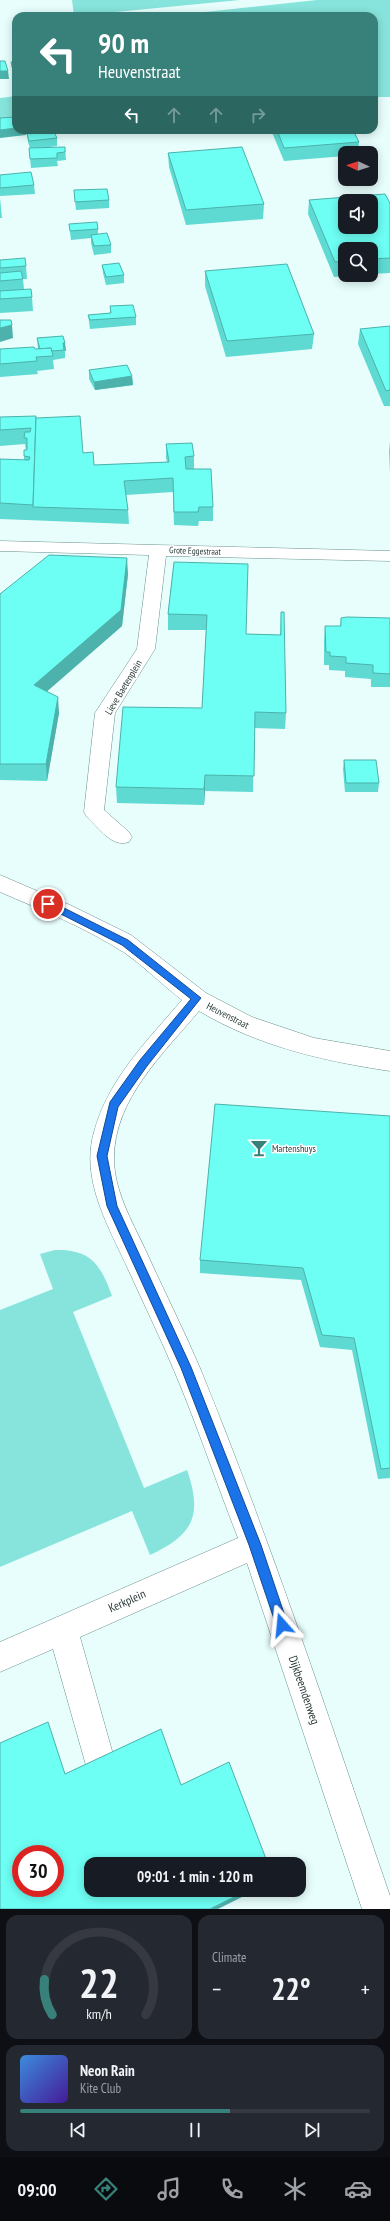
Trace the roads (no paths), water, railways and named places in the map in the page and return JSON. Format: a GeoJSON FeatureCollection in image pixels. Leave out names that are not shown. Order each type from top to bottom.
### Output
{"type":"FeatureCollection","features":[{"type":"Feature","properties":{"kind":"street","name":"Grote Eggestraat"},"geometry":{"type":"LineString","coordinates":[[0,546],[390,556]]}},
{"type":"Feature","properties":{"kind":"street","name":"Lieve Baetenplein"},"geometry":{"type":"LineString","coordinates":[[122,838],[94,812],[105,713],[146,649],[158,550]]}},
{"type":"Feature","properties":{"kind":"street","name":"Heuvenstraat"},"geometry":{"type":"LineString","coordinates":[[0,883],[60,908],[125,942],[197,998],[229,1017],[289,1042],[341,1054],[390,1061]]}},
{"type":"Feature","properties":{"kind":"street","name":"Dijkbeemdenweg"},"geometry":{"type":"LineString","coordinates":[[197,998],[143,1063],[114,1105],[102,1156],[112,1206],[186,1367],[255,1545],[378,1909]]}},
{"type":"Feature","properties":{"kind":"street","name":"Kerkplein"},"geometry":{"type":"LineString","coordinates":[[0,1657],[255,1545]]}},
{"type":"Feature","properties":{"kind":"street"},"geometry":{"type":"LineString","coordinates":[[63,1629],[100,1765]]}},
{"type":"Feature","properties":{"kind":"place","name":"Martenshuys"},"geometry":{"type":"Point","coordinates":[259,1148]}}]}
